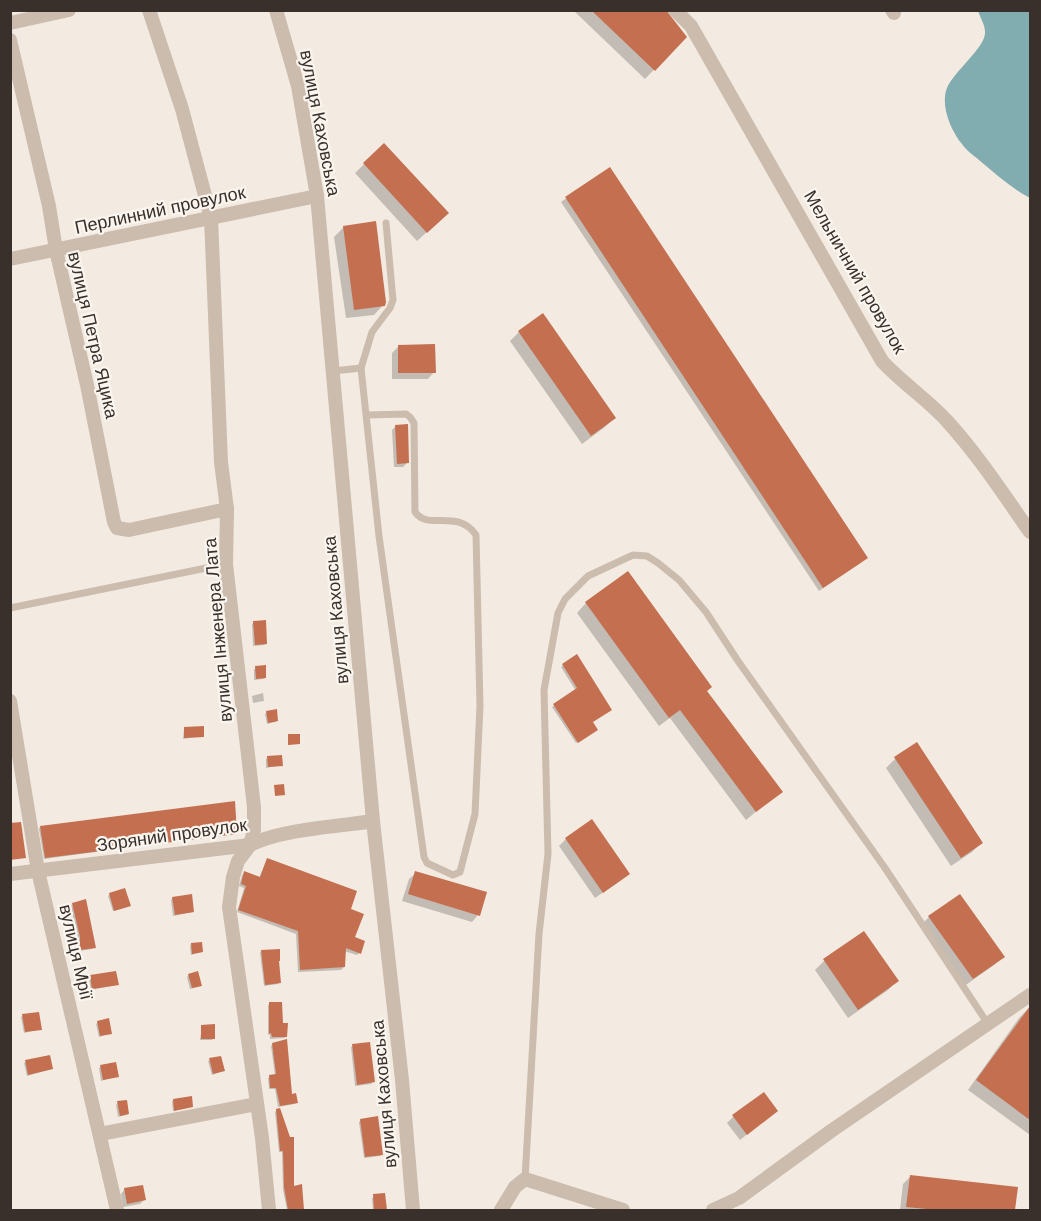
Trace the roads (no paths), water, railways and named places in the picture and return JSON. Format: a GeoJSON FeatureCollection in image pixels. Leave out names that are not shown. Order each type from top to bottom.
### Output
{"type":"FeatureCollection","features":[{"type":"Feature","properties":{"kind":"street"},"geometry":{"type":"LineString","coordinates":[[10,23],[69,10]]}},
{"type":"Feature","properties":{"kind":"street","name":"вулиця Інженера Лата"},"geometry":{"type":"LineString","coordinates":[[149,10],[182,109],[211,218],[221,462],[227,509],[226,564],[254,807],[254,830],[249,845],[238,861],[232,877],[229,907],[257,1104],[269,1210]]}},
{"type":"Feature","properties":{"kind":"street","name":"вулиця Каховська"},"geometry":{"type":"LineString","coordinates":[[276,10],[298,86],[317,196],[373,822],[413,1210]]}},
{"type":"Feature","properties":{"kind":"street","name":"Мельничний провулок"},"geometry":{"type":"LineString","coordinates":[[675,10],[691,26],[855,310],[882,361],[929,402],[949,423],[1030,532]]}},
{"type":"Feature","properties":{"kind":"street","name":"вулиця Петра Яцика"},"geometry":{"type":"LineString","coordinates":[[10,40],[49,206],[56,250],[87,386],[114,522],[117,528],[129,530],[227,509]]}},
{"type":"Feature","properties":{"kind":"street","name":"Перлинний провулок"},"geometry":{"type":"LineString","coordinates":[[10,259],[317,196]]}},
{"type":"Feature","properties":{"kind":"street","name":"вулиця Мрії"},"geometry":{"type":"LineString","coordinates":[[10,700],[38,871],[117,1210]]}},
{"type":"Feature","properties":{"kind":"street","name":"Зоряний провулок"},"geometry":{"type":"LineString","coordinates":[[10,874],[249,845],[264,838],[280,835],[373,822]]}},
{"type":"Feature","properties":{"kind":"street"},"geometry":{"type":"LineString","coordinates":[[713,1210],[739,1198],[831,1131],[1030,995]]}},
{"type":"Feature","properties":{"kind":"street"},"geometry":{"type":"LineString","coordinates":[[100,1134],[257,1104]]}},
{"type":"Feature","properties":{"kind":"street"},"geometry":{"type":"LineString","coordinates":[[501,1210],[515,1187],[525,1179],[623,1210]]}},
{"type":"Feature","properties":{"kind":"lane"},"geometry":{"type":"LineString","coordinates":[[367,414],[406,414],[410,417],[414,423],[415,512],[424,520],[458,521],[466,524],[476,535],[480,706],[475,814],[460,872],[453,875],[427,863],[424,858],[380,536],[362,368],[372,332],[390,308],[393,300],[386,223]]}},
{"type":"Feature","properties":{"kind":"lane"},"geometry":{"type":"LineString","coordinates":[[333,370],[362,368]]}},
{"type":"Feature","properties":{"kind":"lane"},"geometry":{"type":"LineString","coordinates":[[525,1179],[539,934],[548,854],[544,690],[558,613],[565,599],[588,576],[633,555],[647,556],[658,563],[679,580],[706,612],[738,661],[885,868],[988,1024]]}},
{"type":"Feature","properties":{"kind":"lane"},"geometry":{"type":"LineString","coordinates":[[10,608],[226,564]]}},
{"type":"Feature","properties":{"kind":"water"},"geometry":{"type":"Polygon","coordinates":[[[978,11],[1030,11],[1030,198],[1010,185],[968,150],[958,139],[948,118],[945,102],[947,88],[984,38],[984,27],[978,11]]]}}]}
